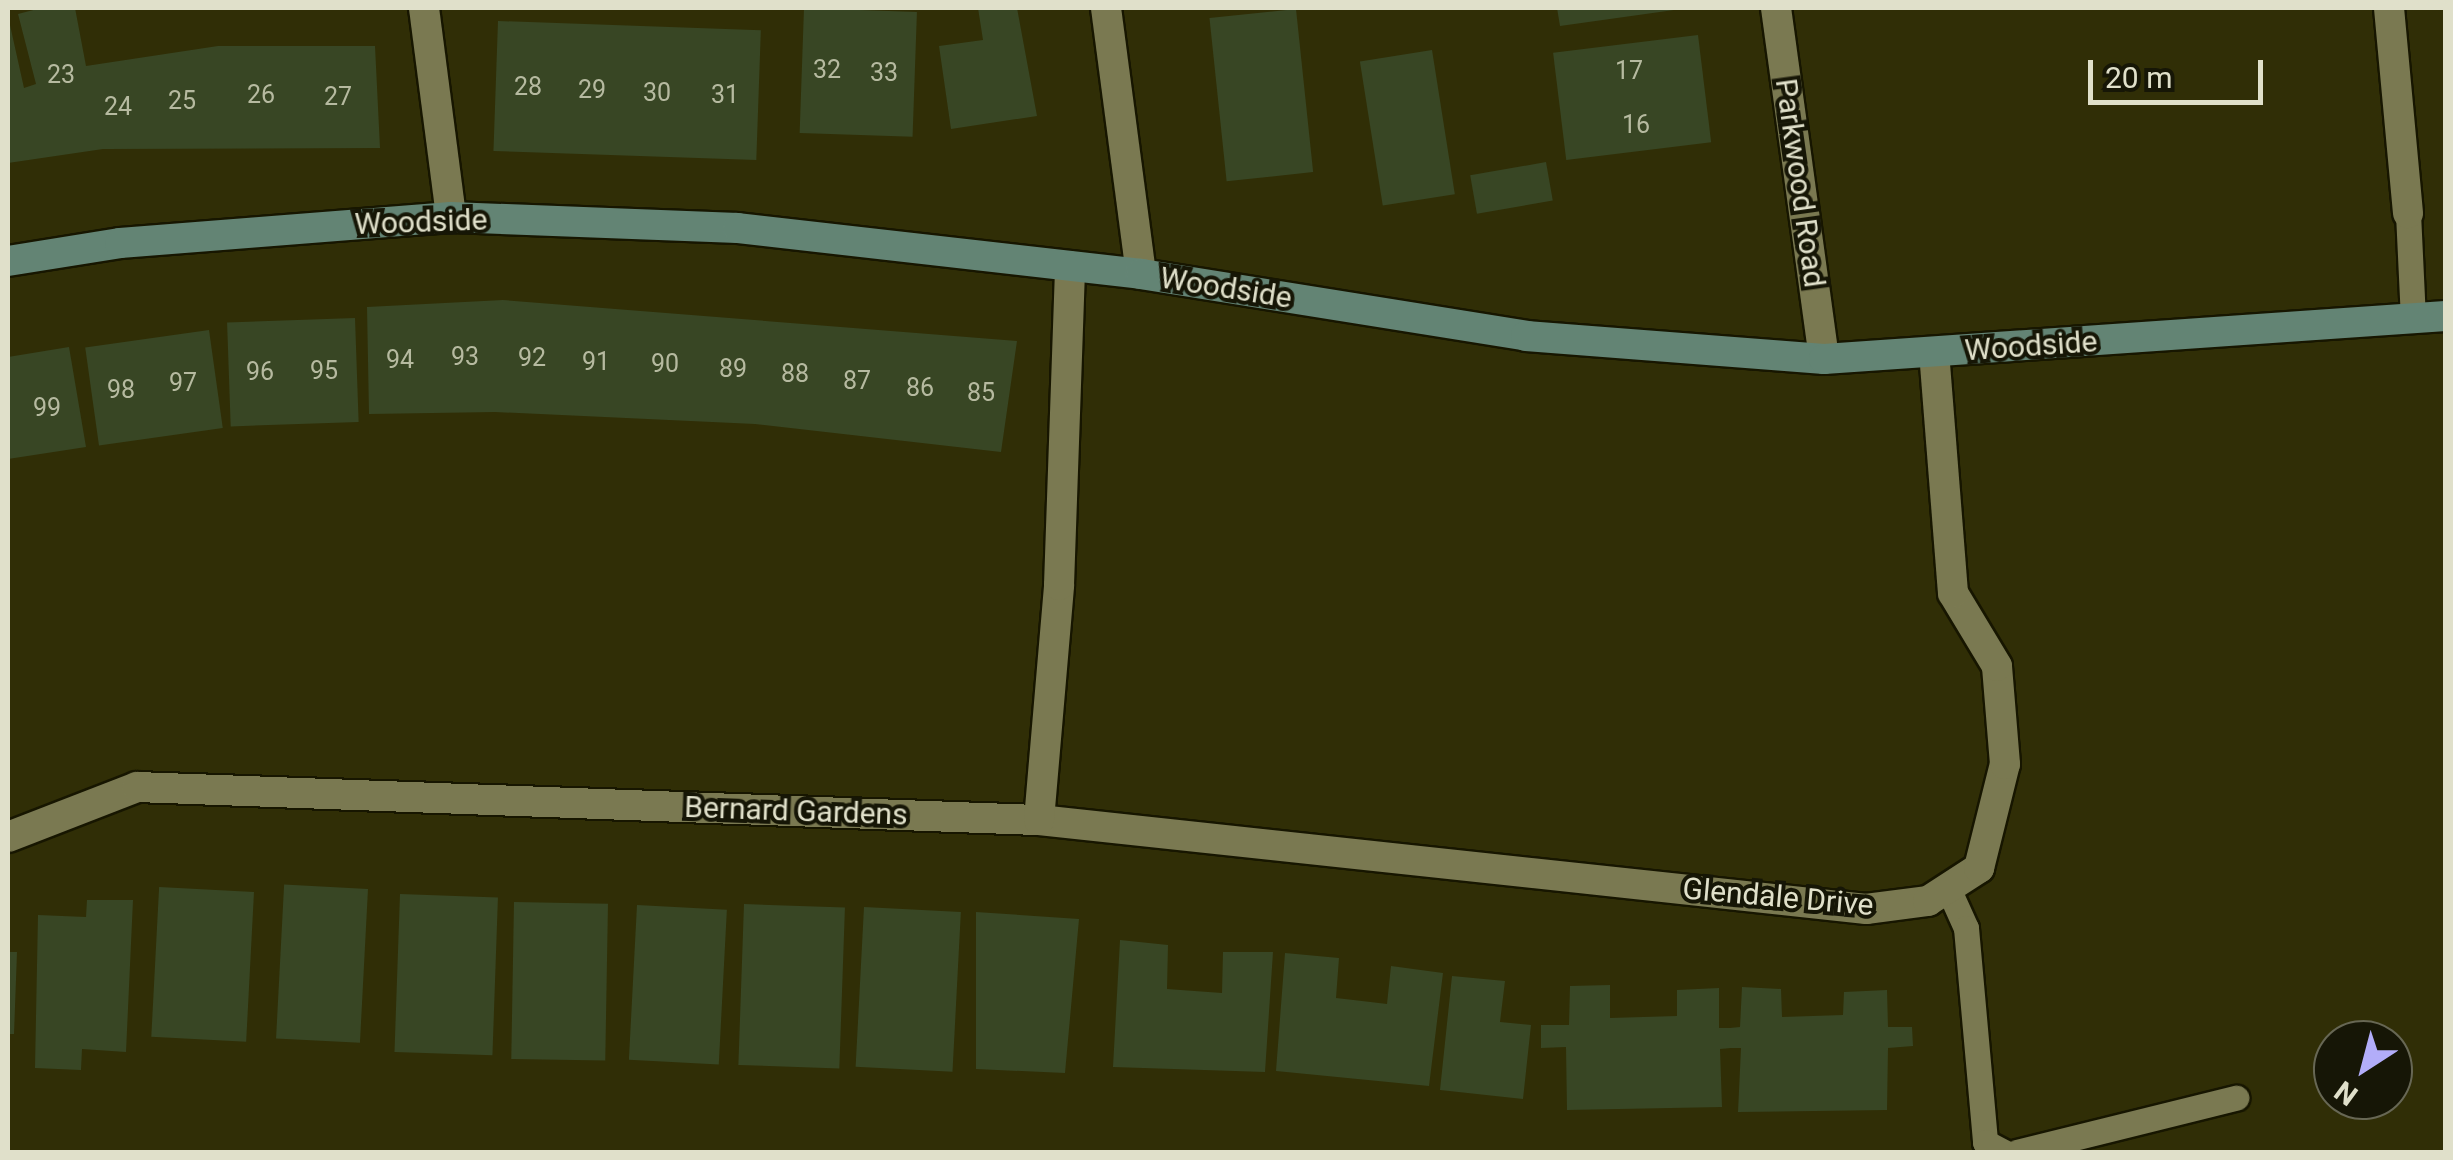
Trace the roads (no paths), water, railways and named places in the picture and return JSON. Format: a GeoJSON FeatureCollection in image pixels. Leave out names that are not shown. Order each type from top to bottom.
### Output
{"type":"FeatureCollection","features":[{"type":"Feature","properties":{"kind":"street"},"geometry":{"type":"LineString","coordinates":[[424,8],[450,217]]}},
{"type":"Feature","properties":{"kind":"street"},"geometry":{"type":"LineString","coordinates":[[1106,8],[1140,274]]}},
{"type":"Feature","properties":{"kind":"street","name":"Parkwood Road"},"geometry":{"type":"LineString","coordinates":[[1776,8],[1824,359]]}},
{"type":"Feature","properties":{"kind":"street"},"geometry":{"type":"LineString","coordinates":[[2389,8],[2408,213]]}},
{"type":"Feature","properties":{"kind":"street","name":"Woodside"},"geometry":{"type":"LineString","coordinates":[[8,261],[120,244],[450,217],[738,228],[1140,274],[1526,336],[1824,359],[2446,316]]}},
{"type":"Feature","properties":{"kind":"street"},"geometry":{"type":"LineString","coordinates":[[1039,820],[1059,585],[1070,266]]}},
{"type":"Feature","properties":{"kind":"street","name":"Glendale Drive"},"geometry":{"type":"LineString","coordinates":[[1039,820],[1866,909],[1928,901],[1978,868],[2005,764],[1997,666],[1953,592],[1934,353]]}},
{"type":"Feature","properties":{"kind":"street","name":"Bernard Gardens"},"geometry":{"type":"LineString","coordinates":[[8,837],[137,787],[1039,820]]}},
{"type":"Feature","properties":{"kind":"lane"},"geometry":{"type":"LineString","coordinates":[[2408,213],[2412,319]]}},
{"type":"Feature","properties":{"kind":"lane"},"geometry":{"type":"LineString","coordinates":[[1948,888],[1966,928],[1985,1142],[2004,1152]]}},
{"type":"Feature","properties":{"kind":"lane"},"geometry":{"type":"LineString","coordinates":[[2017,1152],[2236,1098]]}}]}
